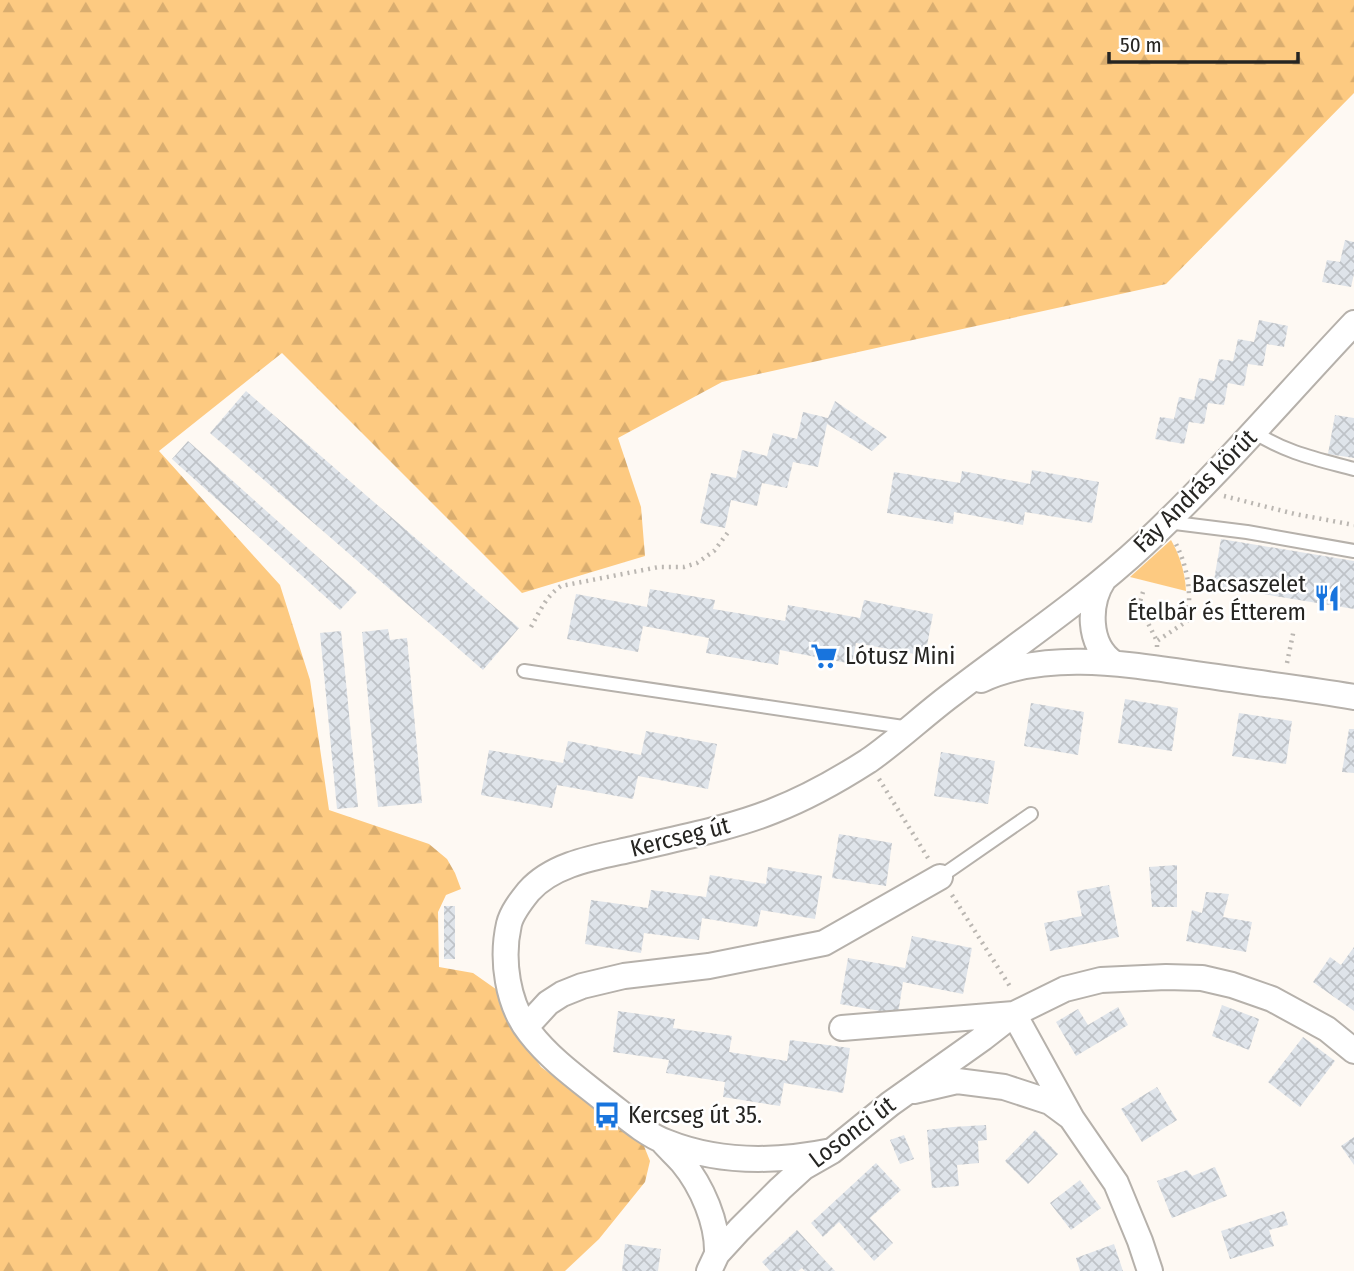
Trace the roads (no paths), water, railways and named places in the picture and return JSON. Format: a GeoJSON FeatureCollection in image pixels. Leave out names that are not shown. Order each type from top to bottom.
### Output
{"type":"FeatureCollection","features":[{"type":"Feature","properties":{"kind":"street","name":"Fáy András körút"},"geometry":{"type":"LineString","coordinates":[[949,697],[1168,528],[1354,323]]}},
{"type":"Feature","properties":{"kind":"street"},"geometry":{"type":"LineString","coordinates":[[1104,579],[1094,599],[1093,627],[1101,650],[1114,663]]}},
{"type":"Feature","properties":{"kind":"street"},"geometry":{"type":"LineString","coordinates":[[949,697],[988,677],[1063,662],[1114,663],[1354,698]]}},
{"type":"Feature","properties":{"kind":"street","name":"Kercseg út"},"geometry":{"type":"LineString","coordinates":[[832,1151],[768,1159],[700,1153],[662,1141],[624,1115],[563,1067],[522,1022],[507,973],[509,925],[514,912],[529,892],[539,882],[561,869],[726,826],[772,811],[868,761],[949,697]]}},
{"type":"Feature","properties":{"kind":"street"},"geometry":{"type":"LineString","coordinates":[[526,1027],[548,1003],[582,986],[624,976],[709,966],[824,943],[940,877]]}},
{"type":"Feature","properties":{"kind":"street"},"geometry":{"type":"LineString","coordinates":[[842,1028],[1014,1014],[1050,995],[1084,984],[1127,978],[1202,978],[1272,999],[1326,1028],[1354,1051]]}},
{"type":"Feature","properties":{"kind":"street"},"geometry":{"type":"LineString","coordinates":[[1014,1014],[1072,1119],[1116,1183],[1150,1271]]}},
{"type":"Feature","properties":{"kind":"street","name":"Losonci út"},"geometry":{"type":"LineString","coordinates":[[713,1263],[780,1189],[804,1167],[832,1151],[904,1094],[1014,1014]]}},
{"type":"Feature","properties":{"kind":"street"},"geometry":{"type":"LineString","coordinates":[[904,1094],[957,1082],[1004,1087],[1050,1102],[1072,1119]]}},
{"type":"Feature","properties":{"kind":"street"},"geometry":{"type":"LineString","coordinates":[[662,1141],[683,1163],[710,1212],[718,1243],[713,1263]]}},
{"type":"Feature","properties":{"kind":"lane"},"geometry":{"type":"LineString","coordinates":[[1254,432],[1292,453],[1354,469]]}},
{"type":"Feature","properties":{"kind":"lane"},"geometry":{"type":"LineString","coordinates":[[1168,528],[1247,532],[1354,551]]}},
{"type":"Feature","properties":{"kind":"lane"},"geometry":{"type":"LineString","coordinates":[[524,671],[910,728]]}},
{"type":"Feature","properties":{"kind":"lane"},"geometry":{"type":"LineString","coordinates":[[940,877],[1031,814]]}},
{"type":"Feature","properties":{"kind":"place","name":"Bacsaszelet Ételbár és Étterem"},"geometry":{"type":"Point","coordinates":[1327,598]}},
{"type":"Feature","properties":{"kind":"place","name":"Lótusz Mini"},"geometry":{"type":"Point","coordinates":[824,656]}},
{"type":"Feature","properties":{"kind":"place","name":"Kercseg út 35."},"geometry":{"type":"Point","coordinates":[607,1115]}}]}
